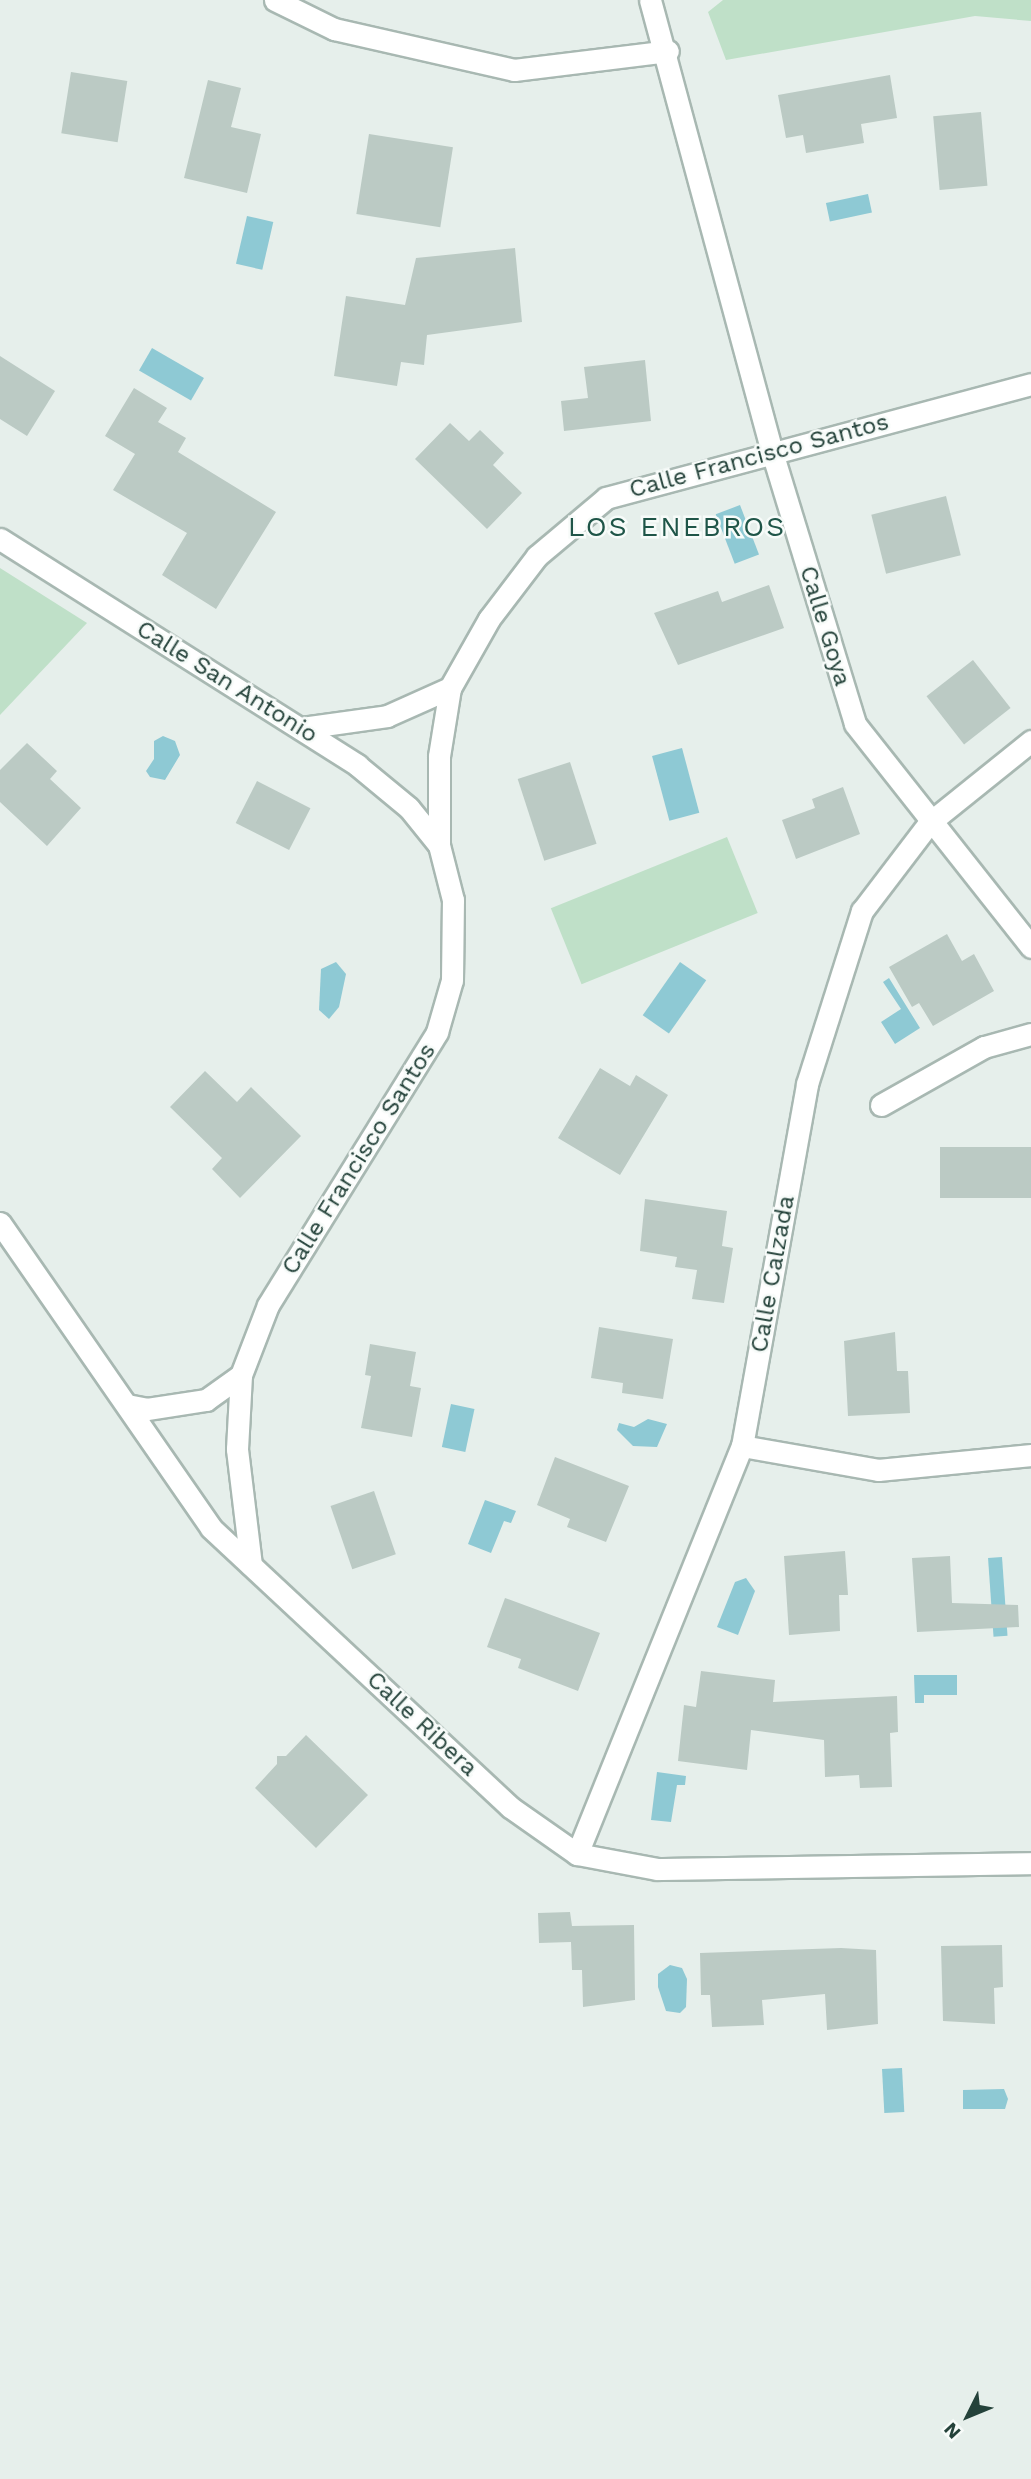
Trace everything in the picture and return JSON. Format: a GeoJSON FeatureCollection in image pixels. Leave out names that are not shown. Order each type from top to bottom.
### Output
{"type":"FeatureCollection","features":[{"type":"Feature","properties":{"kind":"street"},"geometry":{"type":"LineString","coordinates":[[275,0],[334,29],[514,70],[668,51]]}},
{"type":"Feature","properties":{"kind":"street","name":"Calle Goya"},"geometry":{"type":"LineString","coordinates":[[650,0],[668,51],[772,452],[855,724],[929,822],[1031,947]]}},
{"type":"Feature","properties":{"kind":"street","name":"Calle Francisco Santos"},"geometry":{"type":"LineString","coordinates":[[251,1565],[237,1449],[241,1375],[268,1305],[437,1032],[452,981],[453,900],[439,845],[439,756],[450,688],[489,620],[537,556],[606,498],[1031,384]]}},
{"type":"Feature","properties":{"kind":"street","name":"Calle San Antonio"},"geometry":{"type":"LineString","coordinates":[[0,539],[302,728],[409,808],[439,845]]}},
{"type":"Feature","properties":{"kind":"street"},"geometry":{"type":"LineString","coordinates":[[302,728],[387,716],[450,688]]}},
{"type":"Feature","properties":{"kind":"street","name":"Calle Calzada"},"geometry":{"type":"LineString","coordinates":[[577,1854],[742,1446],[807,1084],[862,911],[929,822],[1031,741]]}},
{"type":"Feature","properties":{"kind":"street"},"geometry":{"type":"LineString","coordinates":[[881,1105],[984,1047],[1031,1034]]}},
{"type":"Feature","properties":{"kind":"street","name":"Calle Ribera"},"geometry":{"type":"LineString","coordinates":[[0,1223],[211,1528],[510,1808],[577,1854],[657,1870],[1031,1863]]}},
{"type":"Feature","properties":{"kind":"street"},"geometry":{"type":"LineString","coordinates":[[127,1405],[147,1409],[206,1400],[241,1375]]}},
{"type":"Feature","properties":{"kind":"street"},"geometry":{"type":"LineString","coordinates":[[742,1446],[878,1470],[1031,1455]]}},
{"type":"Feature","properties":{"kind":"green space"},"geometry":{"type":"Polygon","coordinates":[[[723,0],[1031,0],[1031,21],[975,16],[726,60],[708,12],[723,0]]]}},
{"type":"Feature","properties":{"kind":"green space"},"geometry":{"type":"Polygon","coordinates":[[[0,568],[87,623],[0,715],[0,568]]]}},
{"type":"Feature","properties":{"kind":"green space"},"geometry":{"type":"Polygon","coordinates":[[[727,837],[758,913],[582,984],[551,908],[727,837]]]}},
{"type":"Feature","properties":{"kind":"water"},"geometry":{"type":"Polygon","coordinates":[[[868,194],[872,213],[830,222],[826,203],[868,194]]]}},
{"type":"Feature","properties":{"kind":"water"},"geometry":{"type":"Polygon","coordinates":[[[247,216],[273,222],[262,270],[236,264],[247,216]]]}},
{"type":"Feature","properties":{"kind":"water"},"geometry":{"type":"Polygon","coordinates":[[[152,348],[204,378],[191,401],[139,371],[152,348]]]}},
{"type":"Feature","properties":{"kind":"water"},"geometry":{"type":"Polygon","coordinates":[[[740,505],[759,554],[735,564],[716,514],[740,505]]]}},
{"type":"Feature","properties":{"kind":"water"},"geometry":{"type":"Polygon","coordinates":[[[163,736],[175,741],[180,755],[165,780],[150,777],[146,771],[154,759],[154,741],[163,736]]]}},
{"type":"Feature","properties":{"kind":"water"},"geometry":{"type":"Polygon","coordinates":[[[682,748],[699,813],[669,821],[652,756],[682,748]]]}},
{"type":"Feature","properties":{"kind":"water"},"geometry":{"type":"Polygon","coordinates":[[[336,962],[346,974],[339,1007],[329,1019],[319,1010],[321,969],[336,962]]]}},
{"type":"Feature","properties":{"kind":"water"},"geometry":{"type":"Polygon","coordinates":[[[680,962],[706,980],[669,1034],[643,1015],[680,962]]]}},
{"type":"Feature","properties":{"kind":"water"},"geometry":{"type":"Polygon","coordinates":[[[889,978],[920,1028],[895,1044],[881,1022],[901,1009],[883,982],[889,978]]]}},
{"type":"Feature","properties":{"kind":"water"},"geometry":{"type":"Polygon","coordinates":[[[451,1404],[474,1409],[465,1452],[442,1447],[451,1404]]]}},
{"type":"Feature","properties":{"kind":"water"},"geometry":{"type":"Polygon","coordinates":[[[648,1419],[667,1424],[657,1447],[633,1446],[617,1430],[619,1423],[634,1427],[648,1419]]]}},
{"type":"Feature","properties":{"kind":"water"},"geometry":{"type":"Polygon","coordinates":[[[485,1500],[516,1511],[511,1523],[504,1521],[491,1553],[468,1544],[485,1500]]]}},
{"type":"Feature","properties":{"kind":"water"},"geometry":{"type":"Polygon","coordinates":[[[1002,1557],[1008,1636],[994,1637],[988,1558],[1002,1557]]]}},
{"type":"Feature","properties":{"kind":"water"},"geometry":{"type":"Polygon","coordinates":[[[746,1578],[755,1591],[738,1635],[717,1627],[735,1582],[746,1578]]]}},
{"type":"Feature","properties":{"kind":"water"},"geometry":{"type":"Polygon","coordinates":[[[914,1675],[957,1675],[957,1695],[924,1695],[924,1703],[915,1703],[914,1675]]]}},
{"type":"Feature","properties":{"kind":"water"},"geometry":{"type":"Polygon","coordinates":[[[657,1772],[686,1776],[685,1785],[677,1785],[671,1822],[651,1820],[657,1772]]]}},
{"type":"Feature","properties":{"kind":"water"},"geometry":{"type":"Polygon","coordinates":[[[670,1965],[682,1968],[687,1979],[686,2007],[680,2013],[666,2011],[658,1987],[658,1974],[670,1965]]]}},
{"type":"Feature","properties":{"kind":"water"},"geometry":{"type":"Polygon","coordinates":[[[902,2068],[904,2112],[884,2113],[882,2069],[902,2068]]]}},
{"type":"Feature","properties":{"kind":"water"},"geometry":{"type":"Polygon","coordinates":[[[1004,2089],[1008,2099],[1005,2109],[963,2109],[963,2090],[1004,2089]]]}},
{"type":"Feature","properties":{"kind":"building"},"geometry":{"type":"Polygon","coordinates":[[[71,72],[127,81],[118,142],[61,133],[71,72]]]}},
{"type":"Feature","properties":{"kind":"building"},"geometry":{"type":"Polygon","coordinates":[[[890,75],[897,118],[861,124],[864,143],[806,153],[803,135],[786,138],[778,95],[890,75]]]}},
{"type":"Feature","properties":{"kind":"building"},"geometry":{"type":"Polygon","coordinates":[[[208,80],[241,88],[231,127],[261,134],[247,193],[184,178],[208,80]]]}},
{"type":"Feature","properties":{"kind":"building"},"geometry":{"type":"Polygon","coordinates":[[[981,112],[987,186],[940,190],[933,116],[981,112]]]}},
{"type":"Feature","properties":{"kind":"building"},"geometry":{"type":"Polygon","coordinates":[[[369,134],[453,147],[440,227],[356,214],[369,134]]]}},
{"type":"Feature","properties":{"kind":"building"},"geometry":{"type":"Polygon","coordinates":[[[515,248],[522,322],[427,335],[424,365],[401,362],[397,386],[334,376],[346,296],[405,305],[416,258],[515,248]]]}},
{"type":"Feature","properties":{"kind":"building"},"geometry":{"type":"Polygon","coordinates":[[[0,356],[55,391],[27,436],[0,419],[0,356]]]}},
{"type":"Feature","properties":{"kind":"building"},"geometry":{"type":"Polygon","coordinates":[[[645,360],[651,421],[564,431],[561,401],[588,398],[584,367],[645,360]]]}},
{"type":"Feature","properties":{"kind":"building"},"geometry":{"type":"Polygon","coordinates":[[[134,388],[167,408],[158,422],[186,438],[178,452],[276,512],[216,609],[162,575],[187,533],[113,490],[135,454],[105,436],[134,388]]]}},
{"type":"Feature","properties":{"kind":"building"},"geometry":{"type":"Polygon","coordinates":[[[450,423],[469,441],[480,430],[504,453],[493,465],[522,493],[487,529],[415,459],[450,423]]]}},
{"type":"Feature","properties":{"kind":"building"},"geometry":{"type":"Polygon","coordinates":[[[946,496],[961,555],[886,574],[871,515],[946,496]]]}},
{"type":"Feature","properties":{"kind":"building"},"geometry":{"type":"Polygon","coordinates":[[[769,585],[784,628],[678,665],[654,613],[718,591],[722,602],[769,585]]]}},
{"type":"Feature","properties":{"kind":"building"},"geometry":{"type":"Polygon","coordinates":[[[973,660],[1011,708],[964,744],[927,696],[973,660]]]}},
{"type":"Feature","properties":{"kind":"building"},"geometry":{"type":"Polygon","coordinates":[[[27,743],[57,771],[50,779],[81,808],[47,846],[0,802],[0,770],[27,743]]]}},
{"type":"Feature","properties":{"kind":"building"},"geometry":{"type":"Polygon","coordinates":[[[570,762],[597,844],[544,861],[518,779],[570,762]]]}},
{"type":"Feature","properties":{"kind":"building"},"geometry":{"type":"Polygon","coordinates":[[[257,781],[310,808],[289,850],[236,823],[257,781]]]}},
{"type":"Feature","properties":{"kind":"building"},"geometry":{"type":"Polygon","coordinates":[[[843,787],[860,834],[796,859],[782,820],[815,808],[812,799],[843,787]]]}},
{"type":"Feature","properties":{"kind":"building"},"geometry":{"type":"Polygon","coordinates":[[[947,934],[962,961],[974,954],[994,991],[933,1026],[919,1003],[912,1007],[889,967],[947,934]]]}},
{"type":"Feature","properties":{"kind":"building"},"geometry":{"type":"Polygon","coordinates":[[[600,1068],[630,1086],[636,1075],[668,1095],[620,1175],[558,1138],[600,1068]]]}},
{"type":"Feature","properties":{"kind":"building"},"geometry":{"type":"Polygon","coordinates":[[[205,1071],[237,1102],[251,1087],[301,1136],[240,1198],[212,1169],[222,1158],[170,1107],[205,1071]]]}},
{"type":"Feature","properties":{"kind":"building"},"geometry":{"type":"Polygon","coordinates":[[[940,1147],[1031,1147],[1031,1198],[940,1198],[940,1147]]]}},
{"type":"Feature","properties":{"kind":"building"},"geometry":{"type":"Polygon","coordinates":[[[645,1199],[727,1211],[722,1246],[733,1248],[724,1303],[692,1299],[697,1270],[675,1267],[677,1257],[640,1251],[645,1199]]]}},
{"type":"Feature","properties":{"kind":"building"},"geometry":{"type":"Polygon","coordinates":[[[599,1327],[673,1339],[663,1399],[622,1393],[623,1383],[591,1378],[599,1327]]]}},
{"type":"Feature","properties":{"kind":"building"},"geometry":{"type":"Polygon","coordinates":[[[895,1332],[897,1371],[908,1371],[910,1413],[848,1416],[844,1341],[895,1332]]]}},
{"type":"Feature","properties":{"kind":"building"},"geometry":{"type":"Polygon","coordinates":[[[370,1344],[416,1352],[410,1386],[421,1388],[412,1437],[361,1428],[371,1376],[365,1375],[370,1344]]]}},
{"type":"Feature","properties":{"kind":"building"},"geometry":{"type":"Polygon","coordinates":[[[555,1457],[629,1486],[606,1542],[567,1527],[570,1519],[537,1505],[555,1457]]]}},
{"type":"Feature","properties":{"kind":"building"},"geometry":{"type":"Polygon","coordinates":[[[374,1491],[396,1554],[352,1569],[331,1506],[374,1491]]]}},
{"type":"Feature","properties":{"kind":"building"},"geometry":{"type":"Polygon","coordinates":[[[845,1551],[848,1595],[839,1595],[840,1631],[789,1635],[784,1556],[845,1551]]]}},
{"type":"Feature","properties":{"kind":"building"},"geometry":{"type":"Polygon","coordinates":[[[950,1556],[952,1603],[1018,1605],[1019,1627],[917,1632],[912,1558],[950,1556]]]}},
{"type":"Feature","properties":{"kind":"building"},"geometry":{"type":"Polygon","coordinates":[[[505,1598],[600,1633],[578,1691],[518,1668],[521,1659],[487,1647],[505,1598]]]}},
{"type":"Feature","properties":{"kind":"building"},"geometry":{"type":"Polygon","coordinates":[[[701,1671],[775,1680],[773,1702],[897,1696],[898,1732],[890,1733],[892,1787],[860,1788],[859,1775],[825,1777],[824,1740],[751,1730],[747,1770],[678,1761],[684,1705],[696,1707],[701,1671]]]}},
{"type":"Feature","properties":{"kind":"building"},"geometry":{"type":"Polygon","coordinates":[[[306,1735],[368,1795],[316,1848],[255,1788],[277,1764],[277,1756],[286,1756],[306,1735]]]}},
{"type":"Feature","properties":{"kind":"building"},"geometry":{"type":"Polygon","coordinates":[[[570,1912],[572,1926],[634,1925],[635,2000],[583,2007],[582,1970],[572,1970],[571,1942],[539,1943],[538,1913],[570,1912]]]}},
{"type":"Feature","properties":{"kind":"building"},"geometry":{"type":"Polygon","coordinates":[[[1002,1945],[1003,1987],[994,1988],[995,2024],[943,2021],[941,1946],[1002,1945]]]}},
{"type":"Feature","properties":{"kind":"building"},"geometry":{"type":"Polygon","coordinates":[[[841,1948],[876,1950],[878,2024],[827,2030],[825,1994],[762,2000],[764,2025],[712,2027],[710,1995],[701,1995],[700,1953],[841,1948]]]}},
{"type":"Feature","properties":{"kind":"district","name":"LOS ENEBROS"},"geometry":{"type":"Point","coordinates":[677,527]}}]}
